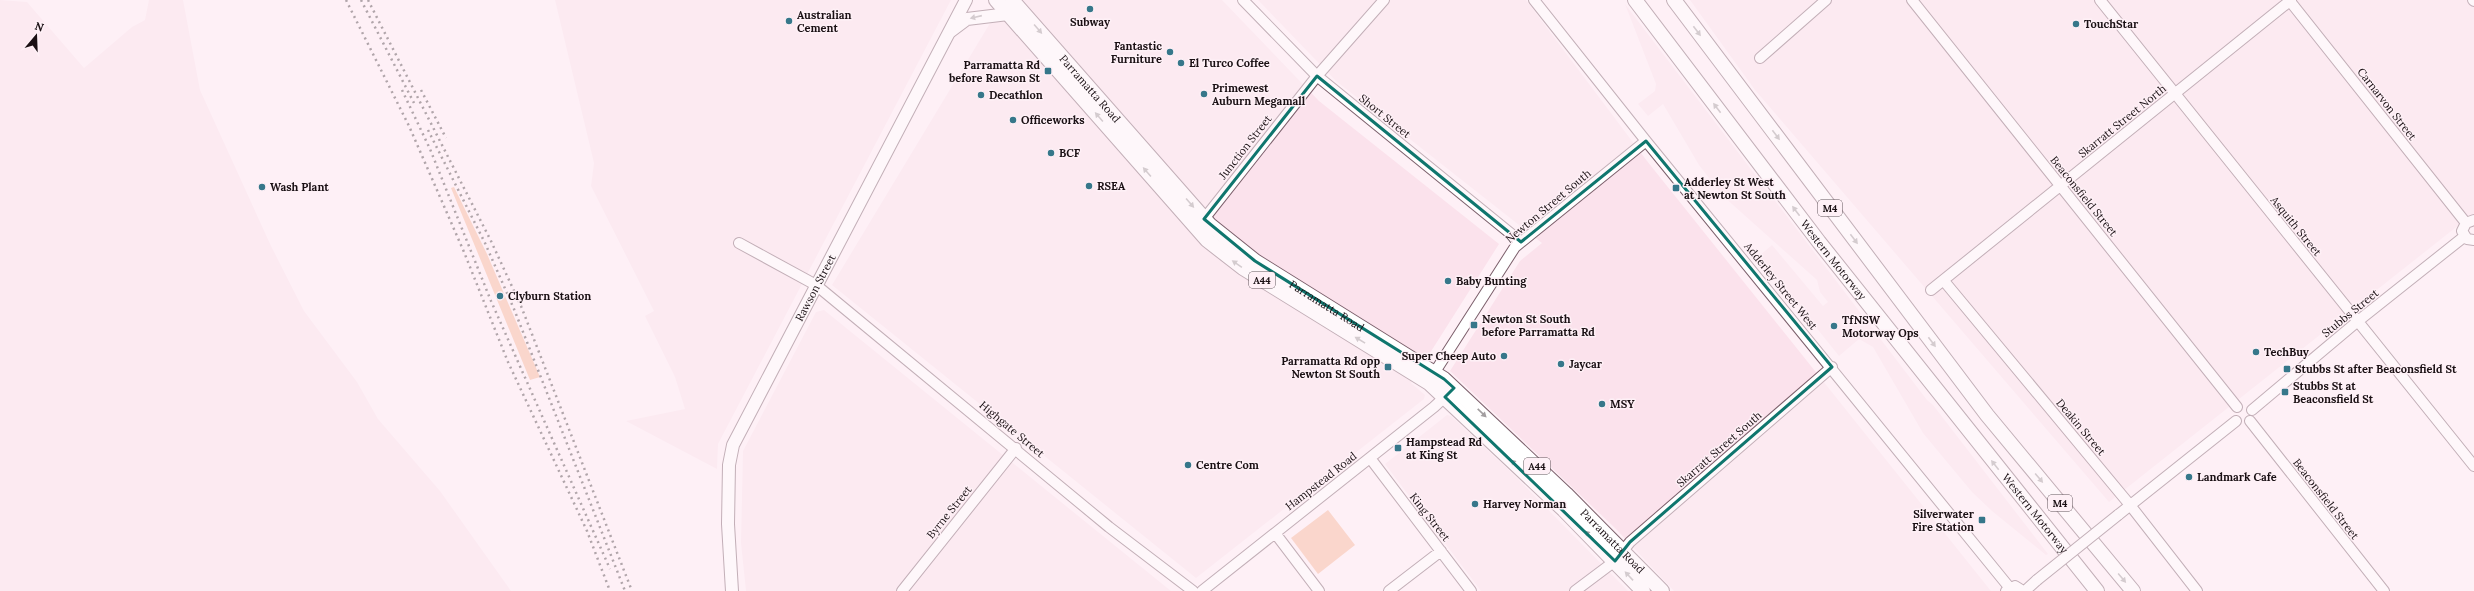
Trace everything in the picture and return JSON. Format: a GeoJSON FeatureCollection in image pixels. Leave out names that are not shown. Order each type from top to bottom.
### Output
{"type":"FeatureCollection","features":[{"type":"Feature","properties":{"kind":"highway","name":"Parramatta Road"},"geometry":{"type":"LineString","coordinates":[[996,0],[1207,240],[1243,268],[1431,378]]}},
{"type":"Feature","properties":{"kind":"highway","name":"Parramatta Road"},"geometry":{"type":"LineString","coordinates":[[1012,0],[1204,219],[1226,240],[1431,378],[1449,392],[1622,549],[1662,591]]}},
{"type":"Feature","properties":{"kind":"highway","name":"Western Motorway"},"geometry":{"type":"LineString","coordinates":[[1635,0],[1819,242],[2080,573],[2097,591]]}},
{"type":"Feature","properties":{"kind":"highway","name":"M4"},"geometry":{"type":"LineString","coordinates":[[1674,0],[1987,415],[2133,591]]}},
{"type":"Feature","properties":{"kind":"highway","name":"Parramatta Road"},"geometry":{"type":"LineString","coordinates":[[1449,392],[1643,591]]}},
{"type":"Feature","properties":{"kind":"highway","name":"M4"},"geometry":{"type":"LineString","coordinates":[[2080,573],[2093,591]]}},
{"type":"Feature","properties":{"kind":"main road","name":"Rawson Street"},"geometry":{"type":"LineString","coordinates":[[732,591],[728,556],[730,455],[740,430],[966,0]]}},
{"type":"Feature","properties":{"kind":"main road"},"geometry":{"type":"LineString","coordinates":[[949,33],[967,19],[1008,14]]}},
{"type":"Feature","properties":{"kind":"street","name":"Short Street"},"geometry":{"type":"LineString","coordinates":[[1243,0],[1317,76],[1521,242]]}},
{"type":"Feature","properties":{"kind":"street","name":"Junction Street"},"geometry":{"type":"LineString","coordinates":[[1204,219],[1317,76],[1384,0]]}},
{"type":"Feature","properties":{"kind":"street","name":"Adderley Street West"},"geometry":{"type":"LineString","coordinates":[[1534,0],[1646,141],[1832,367],[2008,589]]}},
{"type":"Feature","properties":{"kind":"street"},"geometry":{"type":"LineString","coordinates":[[1760,58],[1826,0]]}},
{"type":"Feature","properties":{"kind":"street","name":"Beaconsfield Street"},"geometry":{"type":"LineString","coordinates":[[1912,0],[2237,407]]}},
{"type":"Feature","properties":{"kind":"street","name":"Asquith Street"},"geometry":{"type":"LineString","coordinates":[[2100,0],[2474,466]]}},
{"type":"Feature","properties":{"kind":"street","name":"Skarratt Street North"},"geometry":{"type":"LineString","coordinates":[[1931,290],[2290,0]]}},
{"type":"Feature","properties":{"kind":"street","name":"Carnarvon Street"},"geometry":{"type":"LineString","coordinates":[[2290,0],[2470,222]]}},
{"type":"Feature","properties":{"kind":"street","name":"Newton Street South"},"geometry":{"type":"LineString","coordinates":[[1431,378],[1509,254],[1521,242],[1646,141]]}},
{"type":"Feature","properties":{"kind":"street"},"geometry":{"type":"LineString","coordinates":[[2469,238],[2463,228],[2470,222]]}},
{"type":"Feature","properties":{"kind":"street","name":"Stubbs Street"},"geometry":{"type":"LineString","coordinates":[[2252,410],[2358,321],[2469,238]]}},
{"type":"Feature","properties":{"kind":"street","name":"Highgate Street"},"geometry":{"type":"LineString","coordinates":[[739,243],[816,285],[1109,526],[1193,591]]}},
{"type":"Feature","properties":{"kind":"street","name":"Deakin Street"},"geometry":{"type":"LineString","coordinates":[[1944,281],[2130,505],[2197,591]]}},
{"type":"Feature","properties":{"kind":"street","name":"Skarratt Street South"},"geometry":{"type":"LineString","coordinates":[[1575,591],[1614,561],[1622,549],[1832,367]]}},
{"type":"Feature","properties":{"kind":"street","name":"Hampstead Road"},"geometry":{"type":"LineString","coordinates":[[1202,591],[1370,458],[1449,392]]}},
{"type":"Feature","properties":{"kind":"street"},"geometry":{"type":"LineString","coordinates":[[2245,405],[2252,410],[2253,415],[2250,421],[2244,424],[2236,421],[2234,414],[2237,407],[2245,405]]}},
{"type":"Feature","properties":{"kind":"street"},"geometry":{"type":"LineString","coordinates":[[2008,589],[2018,586],[2024,591],[2236,421]]}},
{"type":"Feature","properties":{"kind":"street","name":"Beaconsfield Street"},"geometry":{"type":"LineString","coordinates":[[2250,421],[2384,591]]}},
{"type":"Feature","properties":{"kind":"street","name":"Byrne Street"},"geometry":{"type":"LineString","coordinates":[[902,591],[1016,448]]}},
{"type":"Feature","properties":{"kind":"street","name":"King Street"},"geometry":{"type":"LineString","coordinates":[[1370,458],[1471,591]]}},
{"type":"Feature","properties":{"kind":"street"},"geometry":{"type":"LineString","coordinates":[[1275,533],[1319,591]]}},
{"type":"Feature","properties":{"kind":"street"},"geometry":{"type":"LineString","coordinates":[[1389,591],[1441,551]]}},
{"type":"Feature","properties":{"kind":"highlighted area"},"geometry":{"type":"Polygon","coordinates":[[[1317,76],[1521,242],[1646,141],[1832,367],[1630,542],[1615,561],[1445,397],[1454,388],[1444,379],[1255,261],[1204,219],[1317,76]]]}},
{"type":"Feature","properties":{"kind":"shaded area"},"geometry":{"type":"Polygon","coordinates":[[[0,0],[27,2],[84,68],[132,27],[145,20],[149,0],[183,0],[200,90],[271,246],[304,311],[357,382],[378,419],[440,491],[511,591],[0,591],[0,0]]]}},
{"type":"Feature","properties":{"kind":"shaded area"},"geometry":{"type":"Polygon","coordinates":[[[555,0],[951,0],[718,444],[717,469],[626,421],[685,409],[675,377],[645,316],[654,311],[591,186],[594,163],[555,0]]]}},
{"type":"Feature","properties":{"kind":"shaded area"},"geometry":{"type":"Polygon","coordinates":[[[1004,0],[1222,0],[1319,101],[1499,244],[1411,383],[1425,395],[1424,399],[1196,578],[832,285],[1004,0]]]}},
{"type":"Feature","properties":{"kind":"shaded area"},"geometry":{"type":"Polygon","coordinates":[[[1258,0],[1526,0],[1647,161],[1991,591],[1674,591],[1616,529],[1450,371],[1520,261],[1542,243],[1336,81],[1258,0]]]}},
{"type":"Feature","properties":{"kind":"shaded area"},"geometry":{"type":"Polygon","coordinates":[[[1690,0],[2474,0],[2474,213],[2109,502],[1755,90],[1690,0]]]}},
{"type":"Feature","properties":{"kind":"shaded area"},"geometry":{"type":"Polygon","coordinates":[[[1625,4],[1927,400],[1933,405],[2048,554],[2046,555],[1992,511],[1972,492],[1923,433],[1873,347],[1859,339],[1839,356],[1759,256],[1772,245],[1823,306],[1828,302],[1820,292],[1817,280],[1723,196],[1699,165],[1663,104],[1648,116],[1638,104],[1655,91],[1656,84],[1625,4]]]}},
{"type":"Feature","properties":{"kind":"shaded area"},"geometry":{"type":"Polygon","coordinates":[[[454,187],[487,254],[540,377],[530,380],[451,188],[454,187]]]}},
{"type":"Feature","properties":{"kind":"shaded area"},"geometry":{"type":"Polygon","coordinates":[[[824,310],[1171,591],[746,591],[741,543],[743,451],[816,312],[824,310]]]}},
{"type":"Feature","properties":{"kind":"shaded area","name":"Harvey Norman"},"geometry":{"type":"Polygon","coordinates":[[[1447,415],[1451,416],[1513,474],[1628,591],[1481,591],[1385,464],[1447,415]]]}},
{"type":"Feature","properties":{"kind":"shaded area"},"geometry":{"type":"Polygon","coordinates":[[[1328,510],[1355,545],[1318,574],[1291,538],[1328,510]]]}},
{"type":"Feature","properties":{"kind":"railway"},"geometry":{"type":"LineString","coordinates":[[346,0],[409,126],[464,252],[508,362],[587,531],[610,591]]}},
{"type":"Feature","properties":{"kind":"railway"},"geometry":{"type":"LineString","coordinates":[[361,0],[414,103]]}},
{"type":"Feature","properties":{"kind":"railway"},"geometry":{"type":"LineString","coordinates":[[368,0],[491,241],[521,306],[632,591]]}},
{"type":"Feature","properties":{"kind":"railway"},"geometry":{"type":"LineString","coordinates":[[402,90],[430,149],[491,301],[610,569]]}},
{"type":"Feature","properties":{"kind":"railway"},"geometry":{"type":"LineString","coordinates":[[421,90],[446,138]]}},
{"type":"Feature","properties":{"kind":"railway"},"geometry":{"type":"LineString","coordinates":[[428,130],[485,243],[514,309],[625,591]]}},
{"type":"Feature","properties":{"kind":"place","name":"Subway"},"geometry":{"type":"Point","coordinates":[1090,9]}},
{"type":"Feature","properties":{"kind":"place","name":"Australian Cement"},"geometry":{"type":"Point","coordinates":[789,21]}},
{"type":"Feature","properties":{"kind":"place","name":"TouchStar"},"geometry":{"type":"Point","coordinates":[2076,24]}},
{"type":"Feature","properties":{"kind":"place","name":"Fantastic Furniture"},"geometry":{"type":"Point","coordinates":[1170,52]}},
{"type":"Feature","properties":{"kind":"place","name":"El Turco Coffee"},"geometry":{"type":"Point","coordinates":[1181,63]}},
{"type":"Feature","properties":{"kind":"place","name":"Parramatta Rd before Rawson St"},"geometry":{"type":"Point","coordinates":[1048,71]}},
{"type":"Feature","properties":{"kind":"place","name":"Primewest Auburn Megamall"},"geometry":{"type":"Point","coordinates":[1204,94]}},
{"type":"Feature","properties":{"kind":"place","name":"Decathlon"},"geometry":{"type":"Point","coordinates":[981,95]}},
{"type":"Feature","properties":{"kind":"place","name":"Officeworks"},"geometry":{"type":"Point","coordinates":[1013,120]}},
{"type":"Feature","properties":{"kind":"place","name":"BCF"},"geometry":{"type":"Point","coordinates":[1051,153]}},
{"type":"Feature","properties":{"kind":"place","name":"RSEA"},"geometry":{"type":"Point","coordinates":[1089,186]}},
{"type":"Feature","properties":{"kind":"place","name":"Wash Plant"},"geometry":{"type":"Point","coordinates":[262,187]}},
{"type":"Feature","properties":{"kind":"place","name":"Adderley St West at Newton St South"},"geometry":{"type":"Point","coordinates":[1676,188]}},
{"type":"Feature","properties":{"kind":"place","name":"Baby Bunting"},"geometry":{"type":"Point","coordinates":[1448,281]}},
{"type":"Feature","properties":{"kind":"place","name":"Clyburn Station"},"geometry":{"type":"Point","coordinates":[500,296]}},
{"type":"Feature","properties":{"kind":"place","name":"Newton St South before Parramatta Rd"},"geometry":{"type":"Point","coordinates":[1474,325]}},
{"type":"Feature","properties":{"kind":"place","name":"TfNSW Motorway Ops"},"geometry":{"type":"Point","coordinates":[1834,326]}},
{"type":"Feature","properties":{"kind":"place","name":"TechBuy"},"geometry":{"type":"Point","coordinates":[2256,352]}},
{"type":"Feature","properties":{"kind":"place","name":"Super Cheep Auto"},"geometry":{"type":"Point","coordinates":[1504,356]}},
{"type":"Feature","properties":{"kind":"place","name":"Jaycar"},"geometry":{"type":"Point","coordinates":[1561,364]}},
{"type":"Feature","properties":{"kind":"place","name":"Parramatta Rd opp Newton St South"},"geometry":{"type":"Point","coordinates":[1388,367]}},
{"type":"Feature","properties":{"kind":"place","name":"Stubbs St after Beaconsfield St"},"geometry":{"type":"Point","coordinates":[2287,369]}},
{"type":"Feature","properties":{"kind":"place","name":"Stubbs St at Beaconsfield St"},"geometry":{"type":"Point","coordinates":[2285,392]}},
{"type":"Feature","properties":{"kind":"place","name":"MSY"},"geometry":{"type":"Point","coordinates":[1602,404]}},
{"type":"Feature","properties":{"kind":"place","name":"Hampstead Rd at King St"},"geometry":{"type":"Point","coordinates":[1398,448]}},
{"type":"Feature","properties":{"kind":"place","name":"Centre Com"},"geometry":{"type":"Point","coordinates":[1188,465]}},
{"type":"Feature","properties":{"kind":"place","name":"Landmark Cafe"},"geometry":{"type":"Point","coordinates":[2189,477]}},
{"type":"Feature","properties":{"kind":"place","name":"Harvey Norman"},"geometry":{"type":"Point","coordinates":[1475,504]}},
{"type":"Feature","properties":{"kind":"place","name":"Silverwater Fire Station"},"geometry":{"type":"Point","coordinates":[1982,520]}}]}
